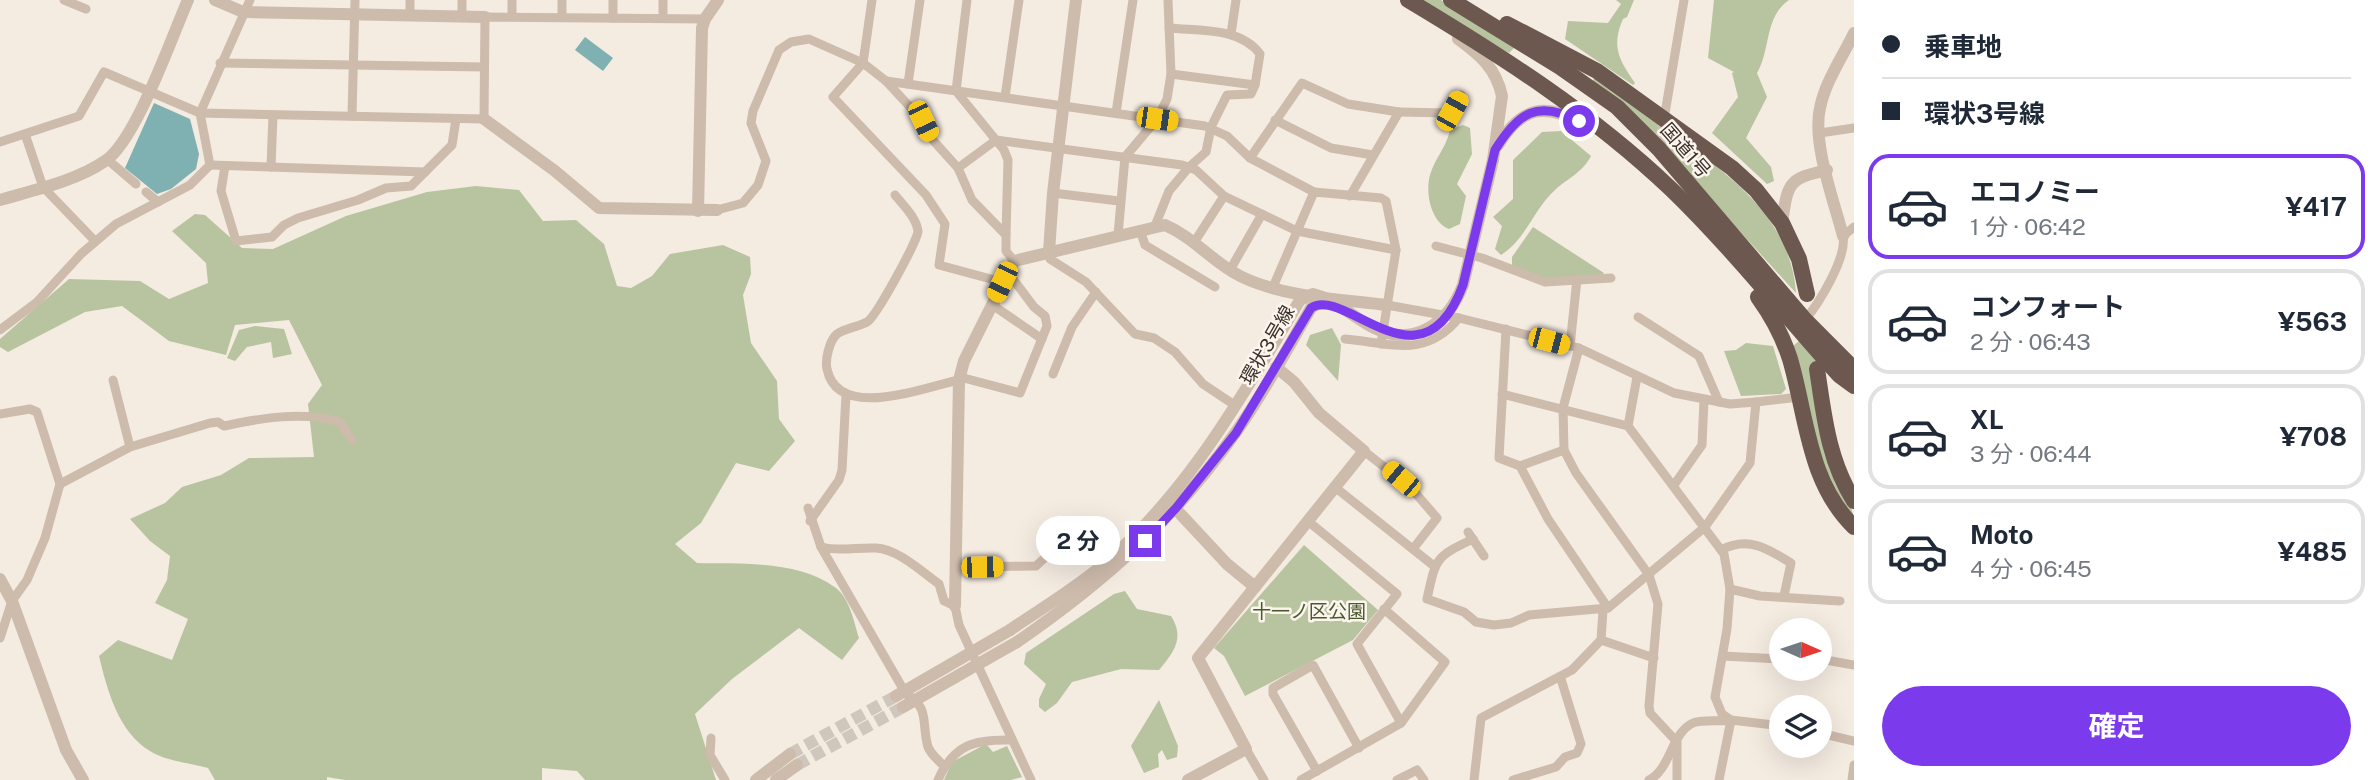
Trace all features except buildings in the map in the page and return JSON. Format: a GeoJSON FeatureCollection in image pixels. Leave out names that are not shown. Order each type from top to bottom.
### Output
{"type":"FeatureCollection","features":[{"type":"Feature","properties":{"kind":"highway","name":"国道1号"},"geometry":{"type":"LineString","coordinates":[[1408,0],[1514,63],[1610,136],[1669,188],[1729,250]]}},
{"type":"Feature","properties":{"kind":"highway","name":"国道1号"},"geometry":{"type":"LineString","coordinates":[[1452,0],[1566,52],[1666,119],[1732,168],[1756,190],[1782,223],[1799,259],[1807,294]]}},
{"type":"Feature","properties":{"kind":"highway","name":"国道1号"},"geometry":{"type":"LineString","coordinates":[[1452,0],[1596,90],[1659,149],[1805,320],[1854,369]]}},
{"type":"Feature","properties":{"kind":"highway"},"geometry":{"type":"LineString","coordinates":[[1729,250],[1839,374],[1854,386]]}},
{"type":"Feature","properties":{"kind":"highway"},"geometry":{"type":"LineString","coordinates":[[1729,250],[1781,338],[1799,397],[1804,427],[1825,489],[1854,527]]}},
{"type":"Feature","properties":{"kind":"highway"},"geometry":{"type":"LineString","coordinates":[[1817,369],[1826,432],[1837,468],[1854,501]]}},
{"type":"Feature","properties":{"kind":"street"},"geometry":{"type":"LineString","coordinates":[[64,0],[86,9]]}},
{"type":"Feature","properties":{"kind":"street"},"geometry":{"type":"LineString","coordinates":[[0,200],[43,187],[108,160],[131,129],[188,0]]}},
{"type":"Feature","properties":{"kind":"street"},"geometry":{"type":"LineString","coordinates":[[215,0],[243,12],[705,19]]}},
{"type":"Feature","properties":{"kind":"street"},"geometry":{"type":"LineString","coordinates":[[210,165],[200,113],[250,0]]}},
{"type":"Feature","properties":{"kind":"street"},"geometry":{"type":"LineString","coordinates":[[352,116],[355,0]]}},
{"type":"Feature","properties":{"kind":"street"},"geometry":{"type":"LineString","coordinates":[[410,0],[410,15]]}},
{"type":"Feature","properties":{"kind":"street"},"geometry":{"type":"LineString","coordinates":[[462,0],[462,16]]}},
{"type":"Feature","properties":{"kind":"street"},"geometry":{"type":"LineString","coordinates":[[512,0],[512,17]]}},
{"type":"Feature","properties":{"kind":"street"},"geometry":{"type":"LineString","coordinates":[[562,0],[562,18]]}},
{"type":"Feature","properties":{"kind":"street"},"geometry":{"type":"LineString","coordinates":[[613,0],[613,18]]}},
{"type":"Feature","properties":{"kind":"street"},"geometry":{"type":"LineString","coordinates":[[663,0],[663,18]]}},
{"type":"Feature","properties":{"kind":"street"},"geometry":{"type":"LineString","coordinates":[[698,211],[705,19],[718,0]]}},
{"type":"Feature","properties":{"kind":"street"},"geometry":{"type":"LineString","coordinates":[[872,0],[863,64],[833,97],[926,195],[945,224],[939,265],[1008,271],[1049,252],[1118,234],[1166,226],[1195,241],[1216,263],[1253,282],[1459,318],[1506,329],[1574,347],[1608,360],[1637,377],[1674,393],[1704,400],[1756,402],[1799,397]]}},
{"type":"Feature","properties":{"kind":"street"},"geometry":{"type":"LineString","coordinates":[[908,84],[919,0]]}},
{"type":"Feature","properties":{"kind":"street"},"geometry":{"type":"LineString","coordinates":[[895,195],[914,219],[918,232],[887,296],[869,321],[837,334],[830,345],[826,366],[831,382],[846,396],[881,399],[959,378],[1020,393],[1047,326],[1045,316],[1034,307],[1008,271],[1008,160],[996,140],[956,91],[967,0]]}},
{"type":"Feature","properties":{"kind":"street"},"geometry":{"type":"LineString","coordinates":[[1005,97],[1019,0]]}},
{"type":"Feature","properties":{"kind":"street"},"geometry":{"type":"LineString","coordinates":[[1076,0],[1053,193],[1050,259],[1086,282],[1135,334],[1154,338],[1175,352],[1203,384],[1236,406]]}},
{"type":"Feature","properties":{"kind":"street"},"geometry":{"type":"LineString","coordinates":[[1116,113],[1133,0]]}},
{"type":"Feature","properties":{"kind":"street"},"geometry":{"type":"LineString","coordinates":[[1118,234],[1125,157],[1157,119],[1167,99],[1171,74],[1168,0]]}},
{"type":"Feature","properties":{"kind":"street"},"geometry":{"type":"LineString","coordinates":[[1231,34],[1236,0]]}},
{"type":"Feature","properties":{"kind":"street"},"geometry":{"type":"LineString","coordinates":[[1659,149],[1684,0]]}},
{"type":"Feature","properties":{"kind":"street"},"geometry":{"type":"LineString","coordinates":[[484,119],[485,17]]}},
{"type":"Feature","properties":{"kind":"street"},"geometry":{"type":"LineString","coordinates":[[1335,304],[1376,329],[1390,333],[1414,334],[1437,324],[1457,302],[1494,155],[1502,96],[1488,62],[1455,37],[1440,19]]}},
{"type":"Feature","properties":{"kind":"street"},"geometry":{"type":"LineString","coordinates":[[1155,226],[1169,191],[1206,152],[1212,127],[1227,95],[1251,94],[1255,85],[1259,54],[1253,44],[1231,34],[1169,28]]}},
{"type":"Feature","properties":{"kind":"street"},"geometry":{"type":"LineString","coordinates":[[1805,320],[1833,275],[1844,243],[1826,170],[1820,133],[1820,107],[1854,33]]}},
{"type":"Feature","properties":{"kind":"street"},"geometry":{"type":"LineString","coordinates":[[0,142],[79,116],[104,72],[200,113],[484,119],[555,171],[599,208],[716,210],[743,203],[758,185],[765,161],[751,123],[753,111],[779,50],[791,42],[809,39],[863,64],[886,81],[923,121],[931,138],[958,168],[972,200],[1006,235]]}},
{"type":"Feature","properties":{"kind":"street"},"geometry":{"type":"LineString","coordinates":[[220,63],[484,67]]}},
{"type":"Feature","properties":{"kind":"street"},"geometry":{"type":"LineString","coordinates":[[1171,74],[1255,85]]}},
{"type":"Feature","properties":{"kind":"street"},"geometry":{"type":"LineString","coordinates":[[886,81],[1212,127],[1227,136],[1250,158],[1314,192],[1386,201],[1396,250],[1381,344]]}},
{"type":"Feature","properties":{"kind":"street"},"geometry":{"type":"LineString","coordinates":[[1250,158],[1302,83],[1348,104],[1399,112],[1448,113],[1461,95]]}},
{"type":"Feature","properties":{"kind":"street"},"geometry":{"type":"LineString","coordinates":[[1494,155],[1519,118],[1540,110],[1565,113],[1610,136]]}},
{"type":"Feature","properties":{"kind":"street"},"geometry":{"type":"LineString","coordinates":[[1350,196],[1399,112]]}},
{"type":"Feature","properties":{"kind":"street"},"geometry":{"type":"LineString","coordinates":[[271,167],[273,115]]}},
{"type":"Feature","properties":{"kind":"street"},"geometry":{"type":"LineString","coordinates":[[225,166],[221,191],[236,241],[272,237],[284,225],[298,218],[316,215],[386,188],[411,186],[452,145],[456,119]]}},
{"type":"Feature","properties":{"kind":"street"},"geometry":{"type":"LineString","coordinates":[[1275,120],[1331,148],[1373,155]]}},
{"type":"Feature","properties":{"kind":"street"},"geometry":{"type":"LineString","coordinates":[[1820,133],[1854,128]]}},
{"type":"Feature","properties":{"kind":"street"},"geometry":{"type":"LineString","coordinates":[[25,134],[43,187],[95,241]]}},
{"type":"Feature","properties":{"kind":"street"},"geometry":{"type":"LineString","coordinates":[[958,168],[996,140],[1189,167],[1224,196],[1297,232],[1396,250]]}},
{"type":"Feature","properties":{"kind":"street"},"geometry":{"type":"LineString","coordinates":[[108,160],[136,184]]}},
{"type":"Feature","properties":{"kind":"street"},"geometry":{"type":"LineString","coordinates":[[0,330],[37,302],[95,241],[140,209],[190,185],[210,165],[425,172]]}},
{"type":"Feature","properties":{"kind":"street"},"geometry":{"type":"LineString","coordinates":[[1782,223],[1793,180],[1826,170]]}},
{"type":"Feature","properties":{"kind":"street"},"geometry":{"type":"LineString","coordinates":[[146,192],[158,202]]}},
{"type":"Feature","properties":{"kind":"street"},"geometry":{"type":"LineString","coordinates":[[1273,287],[1314,192]]}},
{"type":"Feature","properties":{"kind":"street"},"geometry":{"type":"LineString","coordinates":[[1053,193],[1119,201]]}},
{"type":"Feature","properties":{"kind":"street"},"geometry":{"type":"LineString","coordinates":[[1195,241],[1224,196]]}},
{"type":"Feature","properties":{"kind":"street"},"geometry":{"type":"LineString","coordinates":[[1230,270],[1262,214]]}},
{"type":"Feature","properties":{"kind":"street"},"geometry":{"type":"LineString","coordinates":[[1843,236],[1854,227]]}},
{"type":"Feature","properties":{"kind":"street"},"geometry":{"type":"LineString","coordinates":[[1140,230],[1145,245],[1215,287]]}},
{"type":"Feature","properties":{"kind":"street"},"geometry":{"type":"LineString","coordinates":[[1436,246],[1482,258],[1545,282],[1611,278]]}},
{"type":"Feature","properties":{"kind":"street"},"geometry":{"type":"LineString","coordinates":[[1008,271],[964,361],[959,378],[955,606],[960,625],[1031,780]]}},
{"type":"Feature","properties":{"kind":"street"},"geometry":{"type":"LineString","coordinates":[[1577,279],[1574,347],[1563,408],[1564,450],[1576,472],[1649,575],[1658,604],[1650,713],[1677,742],[1677,780]]}},
{"type":"Feature","properties":{"kind":"street"},"geometry":{"type":"LineString","coordinates":[[1053,374],[1072,327],[1096,292]]}},
{"type":"Feature","properties":{"kind":"street","name":"環状3号線"},"geometry":{"type":"LineString","coordinates":[[1172,504],[1306,296],[1320,296],[1335,304]]}},
{"type":"Feature","properties":{"kind":"street","name":"環状3号線"},"geometry":{"type":"LineString","coordinates":[[899,702],[967,673],[1013,636],[1113,571],[1236,433],[1311,308],[1319,303],[1335,304]]}},
{"type":"Feature","properties":{"kind":"street"},"geometry":{"type":"LineString","coordinates":[[991,304],[1042,339]]}},
{"type":"Feature","properties":{"kind":"street"},"geometry":{"type":"LineString","coordinates":[[1638,317],[1699,356],[1719,402]]}},
{"type":"Feature","properties":{"kind":"street"},"geometry":{"type":"LineString","coordinates":[[1345,339],[1414,346],[1445,335],[1459,318]]}},
{"type":"Feature","properties":{"kind":"street"},"geometry":{"type":"LineString","coordinates":[[1474,780],[1481,718],[1561,679],[1601,640],[1605,609],[1548,519],[1520,467],[1499,458],[1506,329]]}},
{"type":"Feature","properties":{"kind":"street"},"geometry":{"type":"LineString","coordinates":[[1276,367],[1294,382],[1319,413],[1411,488],[1437,518],[1413,549]]}},
{"type":"Feature","properties":{"kind":"street"},"geometry":{"type":"LineString","coordinates":[[1628,426],[1637,377]]}},
{"type":"Feature","properties":{"kind":"street"},"geometry":{"type":"LineString","coordinates":[[113,380],[130,447]]}},
{"type":"Feature","properties":{"kind":"street"},"geometry":{"type":"LineString","coordinates":[[1502,394],[1628,426],[1705,527],[1721,550],[1730,589],[1723,656],[1715,697],[1722,714],[1731,720]]}},
{"type":"Feature","properties":{"kind":"street"},"geometry":{"type":"LineString","coordinates":[[810,521],[839,480],[842,470],[846,396]]}},
{"type":"Feature","properties":{"kind":"street"},"geometry":{"type":"LineString","coordinates":[[1674,485],[1702,445],[1704,400]]}},
{"type":"Feature","properties":{"kind":"street"},"geometry":{"type":"LineString","coordinates":[[1484,556],[1471,536],[1443,553],[1434,566],[1427,599],[1464,612],[1476,622],[1494,625],[1511,623],[1530,615],[1605,609],[1705,527],[1750,463],[1756,402]]}},
{"type":"Feature","properties":{"kind":"street"},"geometry":{"type":"LineString","coordinates":[[0,414],[30,408],[37,412],[60,485],[46,538],[27,580],[12,601],[0,638]]}},
{"type":"Feature","properties":{"kind":"street"},"geometry":{"type":"LineString","coordinates":[[60,485],[130,447],[210,423],[218,422],[224,426],[271,418],[333,420],[340,422],[352,440]]}},
{"type":"Feature","properties":{"kind":"street"},"geometry":{"type":"LineString","coordinates":[[1520,467],[1564,450]]}},
{"type":"Feature","properties":{"kind":"street"},"geometry":{"type":"LineString","coordinates":[[1264,780],[1198,658],[1364,451]]}},
{"type":"Feature","properties":{"kind":"street"},"geometry":{"type":"LineString","coordinates":[[1336,488],[1434,566]]}},
{"type":"Feature","properties":{"kind":"street"},"geometry":{"type":"LineString","coordinates":[[1172,504],[1227,564],[1255,587]]}},
{"type":"Feature","properties":{"kind":"street"},"geometry":{"type":"LineString","coordinates":[[808,508],[810,521],[821,547],[906,694],[919,701],[926,715],[927,746],[944,766]]}},
{"type":"Feature","properties":{"kind":"street"},"geometry":{"type":"LineString","coordinates":[[1309,522],[1397,594],[1357,645],[1401,723]]}},
{"type":"Feature","properties":{"kind":"street"},"geometry":{"type":"LineString","coordinates":[[956,568],[1036,566],[1062,542]]}},
{"type":"Feature","properties":{"kind":"street"},"geometry":{"type":"LineString","coordinates":[[1721,550],[1731,545],[1759,543],[1790,563],[1784,596]]}},
{"type":"Feature","properties":{"kind":"street"},"geometry":{"type":"LineString","coordinates":[[821,547],[834,550],[879,548],[891,552],[939,584],[944,601],[955,606]]}},
{"type":"Feature","properties":{"kind":"street"},"geometry":{"type":"LineString","coordinates":[[0,579],[12,601],[66,750],[83,780]]}},
{"type":"Feature","properties":{"kind":"street"},"geometry":{"type":"LineString","coordinates":[[1730,589],[1760,596],[1840,601]]}},
{"type":"Feature","properties":{"kind":"street"},"geometry":{"type":"LineString","coordinates":[[1301,780],[1401,723],[1445,662],[1384,609]]}},
{"type":"Feature","properties":{"kind":"street"},"geometry":{"type":"LineString","coordinates":[[1601,640],[1654,658]]}},
{"type":"Feature","properties":{"kind":"street"},"geometry":{"type":"LineString","coordinates":[[1723,656],[1769,658]]}},
{"type":"Feature","properties":{"kind":"street"},"geometry":{"type":"LineString","coordinates":[[1832,661],[1854,666]]}},
{"type":"Feature","properties":{"kind":"street"},"geometry":{"type":"LineString","coordinates":[[1317,771],[1273,694],[1273,688],[1313,665],[1359,748]]}},
{"type":"Feature","properties":{"kind":"street"},"geometry":{"type":"LineString","coordinates":[[1513,780],[1556,767],[1565,757],[1577,752],[1581,744],[1561,679]]}},
{"type":"Feature","properties":{"kind":"street"},"geometry":{"type":"LineString","coordinates":[[1720,780],[1731,720]]}},
{"type":"Feature","properties":{"kind":"street"},"geometry":{"type":"LineString","coordinates":[[1649,780],[1669,759],[1688,726],[1696,721],[1731,720],[1769,724]]}},
{"type":"Feature","properties":{"kind":"street"},"geometry":{"type":"LineString","coordinates":[[1832,736],[1854,741]]}},
{"type":"Feature","properties":{"kind":"street"},"geometry":{"type":"LineString","coordinates":[[711,738],[710,755],[726,780]]}},
{"type":"Feature","properties":{"kind":"street"},"geometry":{"type":"LineString","coordinates":[[938,780],[951,756],[972,743],[1012,740]]}},
{"type":"Feature","properties":{"kind":"street"},"geometry":{"type":"LineString","coordinates":[[1188,780],[1246,749]]}},
{"type":"Feature","properties":{"kind":"street"},"geometry":{"type":"LineString","coordinates":[[756,780],[793,760],[776,780]]}},
{"type":"Feature","properties":{"kind":"street"},"geometry":{"type":"LineString","coordinates":[[1852,780],[1854,765]]}},
{"type":"Feature","properties":{"kind":"street"},"geometry":{"type":"LineString","coordinates":[[1397,780],[1417,770],[1424,780]]}},
{"type":"Feature","properties":{"kind":"green space"},"geometry":{"type":"Polygon","coordinates":[[[1416,0],[1441,0],[1515,47],[1509,53],[1416,0]]]}},
{"type":"Feature","properties":{"kind":"green space"},"geometry":{"type":"Polygon","coordinates":[[[1616,0],[1634,0],[1619,29],[1617,45],[1621,60],[1635,83],[1633,85],[1565,39],[1568,21],[1608,23],[1621,4],[1616,0]]]}},
{"type":"Feature","properties":{"kind":"green space"},"geometry":{"type":"Polygon","coordinates":[[[1714,0],[1789,0],[1775,15],[1757,73],[1767,97],[1746,138],[1771,167],[1774,181],[1767,184],[1712,133],[1738,97],[1732,73],[1734,72],[1708,58],[1714,0]]]}},
{"type":"Feature","properties":{"kind":"green space"},"geometry":{"type":"Polygon","coordinates":[[[1595,77],[1659,123],[1656,137],[1592,82],[1595,77]]]}},
{"type":"Feature","properties":{"kind":"green space"},"geometry":{"type":"Polygon","coordinates":[[[1463,125],[1470,128],[1472,154],[1457,184],[1466,196],[1460,224],[1449,229],[1434,214],[1429,198],[1429,182],[1450,130],[1463,125]]]}},
{"type":"Feature","properties":{"kind":"green space"},"geometry":{"type":"Polygon","coordinates":[[[1665,129],[1731,178],[1768,218],[1782,240],[1791,265],[1796,293],[1662,146],[1665,129]]]}},
{"type":"Feature","properties":{"kind":"green space"},"geometry":{"type":"Polygon","coordinates":[[[1561,131],[1591,156],[1579,171],[1547,198],[1517,240],[1501,255],[1495,249],[1502,226],[1493,217],[1513,199],[1513,160],[1542,132],[1561,131]]]}},
{"type":"Feature","properties":{"kind":"green space"},"geometry":{"type":"Polygon","coordinates":[[[476,186],[519,190],[543,221],[576,220],[604,244],[617,286],[631,288],[652,276],[670,254],[723,245],[750,257],[751,274],[743,295],[751,343],[777,381],[779,419],[795,441],[769,471],[736,463],[701,523],[675,544],[697,563],[769,565],[805,572],[821,579],[836,588],[845,598],[859,638],[842,660],[799,628],[732,679],[695,714],[716,780],[585,780],[577,771],[542,768],[542,780],[345,780],[327,777],[327,780],[215,780],[208,768],[150,751],[139,743],[122,721],[110,696],[99,656],[118,640],[172,660],[188,619],[155,603],[167,580],[170,556],[150,541],[130,519],[165,503],[182,487],[221,475],[249,458],[314,457],[308,404],[322,385],[289,320],[235,325],[226,355],[169,341],[122,306],[85,312],[8,352],[0,347],[0,339],[69,279],[140,281],[169,299],[208,283],[206,263],[172,231],[195,214],[205,215],[242,248],[273,249],[346,216],[427,192],[476,186]]]}},
{"type":"Feature","properties":{"kind":"green space"},"geometry":{"type":"Polygon","coordinates":[[[1533,227],[1604,273],[1599,278],[1544,278],[1512,266],[1512,257],[1533,227]]]}},
{"type":"Feature","properties":{"kind":"green space"},"geometry":{"type":"Polygon","coordinates":[[[255,326],[284,329],[292,354],[273,358],[271,342],[247,347],[235,361],[227,358],[239,330],[255,326]]]}},
{"type":"Feature","properties":{"kind":"green space"},"geometry":{"type":"Polygon","coordinates":[[[1332,328],[1341,345],[1338,381],[1306,345],[1310,335],[1332,328]]]}},
{"type":"Feature","properties":{"kind":"green space"},"geometry":{"type":"Polygon","coordinates":[[[1800,340],[1827,367],[1812,369],[1854,518],[1831,479],[1808,415],[1791,348],[1800,340]]]}},
{"type":"Feature","properties":{"kind":"green space"},"geometry":{"type":"Polygon","coordinates":[[[1746,343],[1773,346],[1786,389],[1781,394],[1741,396],[1724,351],[1736,350],[1746,343]]]}},
{"type":"Feature","properties":{"kind":"green space","name":"十一ノ区公園"},"geometry":{"type":"Polygon","coordinates":[[[1304,545],[1378,610],[1353,640],[1245,696],[1224,656],[1214,648],[1304,545]]]}},
{"type":"Feature","properties":{"kind":"green space"},"geometry":{"type":"Polygon","coordinates":[[[1125,591],[1137,609],[1171,616],[1177,638],[1169,657],[1159,670],[1121,669],[1072,682],[1057,703],[1045,712],[1039,707],[1039,699],[1046,684],[1024,664],[1026,653],[1114,594],[1125,591]]]}},
{"type":"Feature","properties":{"kind":"green space"},"geometry":{"type":"Polygon","coordinates":[[[1159,700],[1178,746],[1177,757],[1167,760],[1162,750],[1158,754],[1159,767],[1144,773],[1131,746],[1159,700]]]}},
{"type":"Feature","properties":{"kind":"green space"},"geometry":{"type":"Polygon","coordinates":[[[986,744],[993,752],[1007,746],[1022,777],[1011,780],[944,780],[952,762],[986,744]]]}},
{"type":"Feature","properties":{"kind":"water"},"geometry":{"type":"Polygon","coordinates":[[[585,37],[613,58],[603,71],[575,50],[585,37]]]}},
{"type":"Feature","properties":{"kind":"water"},"geometry":{"type":"Polygon","coordinates":[[[154,103],[190,119],[199,154],[196,169],[171,189],[157,194],[125,168],[154,103]]]}},
{"type":"Feature","properties":{"kind":"tunnel"},"geometry":{"type":"LineString","coordinates":[[790,754],[896,696]]}},
{"type":"Feature","properties":{"kind":"tunnel"},"geometry":{"type":"LineString","coordinates":[[797,765],[903,707]]}},
{"type":"Feature","properties":{"kind":"route"},"geometry":{"type":"LineString","coordinates":[[1145,541],[1176,508],[1236,433],[1314,305],[1335,304],[1376,329],[1390,333],[1414,334],[1437,324],[1449,314],[1457,302],[1495,150],[1505,134],[1519,118],[1540,110],[1565,113],[1579,121]]}}]}
